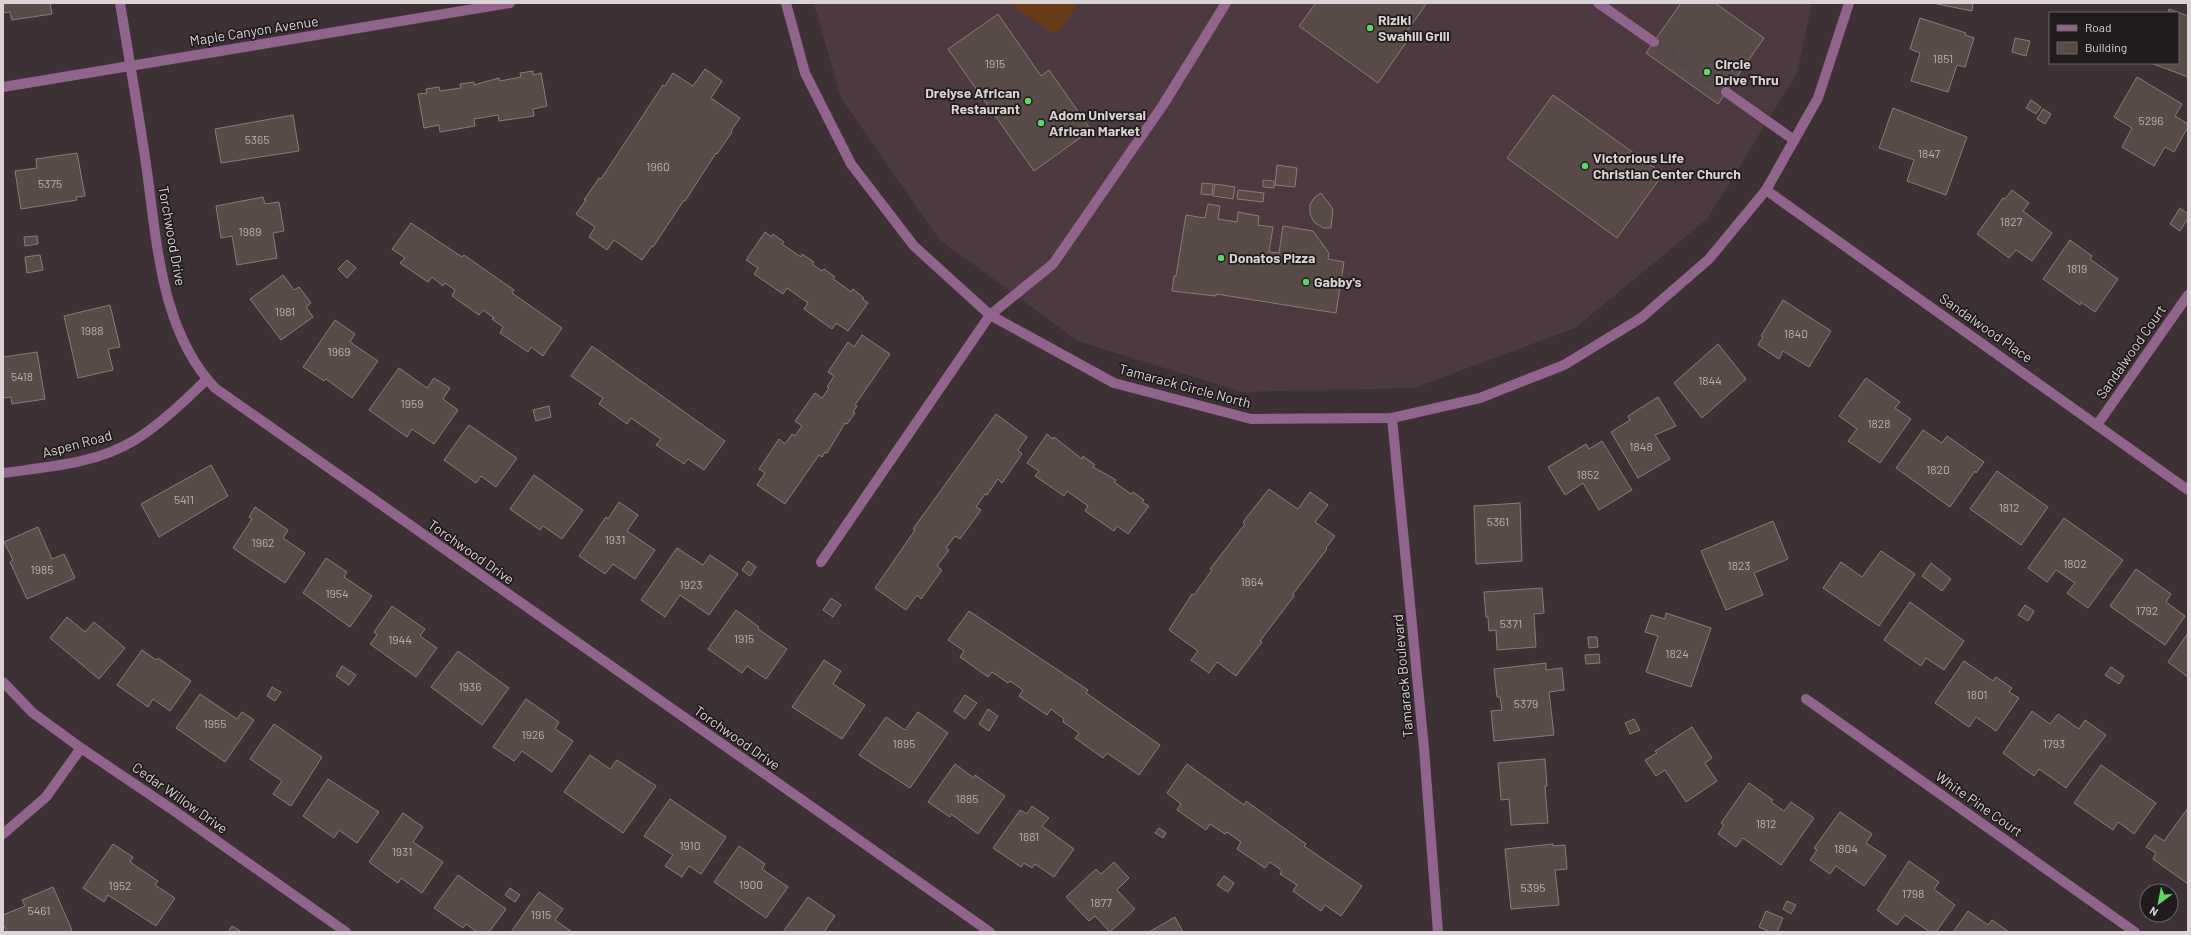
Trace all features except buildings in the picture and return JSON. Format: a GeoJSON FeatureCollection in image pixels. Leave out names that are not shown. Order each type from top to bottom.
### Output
{"type":"FeatureCollection","features":[{"type":"Feature","properties":{"kind":"street","name":"Torchwood Drive"},"geometry":{"type":"LineString","coordinates":[[120,3],[131,65],[163,282],[183,342],[207,379],[216,388],[392,514],[990,932]]}},
{"type":"Feature","properties":{"kind":"street","name":"Maple Canyon Avenue"},"geometry":{"type":"LineString","coordinates":[[3,87],[510,3]]}},
{"type":"Feature","properties":{"kind":"street","name":"Tamarack Circle North"},"geometry":{"type":"LineString","coordinates":[[786,3],[805,73],[851,164],[914,246],[990,315],[1114,383],[1251,419],[1392,418],[1480,398],[1570,361],[1640,318],[1709,259],[1766,190],[1818,98],[1849,3]]}},
{"type":"Feature","properties":{"kind":"street"},"geometry":{"type":"LineString","coordinates":[[821,562],[990,315],[1053,264],[1163,105],[1226,3]]}},
{"type":"Feature","properties":{"kind":"street"},"geometry":{"type":"LineString","coordinates":[[1598,3],[1654,42]]}},
{"type":"Feature","properties":{"kind":"street"},"geometry":{"type":"LineString","coordinates":[[1726,92],[1794,140]]}},
{"type":"Feature","properties":{"kind":"street","name":"Sandalwood Place"},"geometry":{"type":"LineString","coordinates":[[1766,190],[2188,490]]}},
{"type":"Feature","properties":{"kind":"street","name":"Sandalwood Court"},"geometry":{"type":"LineString","coordinates":[[2097,424],[2188,295]]}},
{"type":"Feature","properties":{"kind":"street","name":"Aspen Road"},"geometry":{"type":"LineString","coordinates":[[3,473],[68,464],[114,450],[135,440],[159,423],[207,379]]}},
{"type":"Feature","properties":{"kind":"street","name":"Tamarack Boulevard"},"geometry":{"type":"LineString","coordinates":[[1392,418],[1424,748],[1438,932]]}},
{"type":"Feature","properties":{"kind":"street","name":"Cedar Willow Drive"},"geometry":{"type":"LineString","coordinates":[[3,682],[33,713],[81,748],[173,810],[346,932]]}},
{"type":"Feature","properties":{"kind":"street","name":"White Pine Court"},"geometry":{"type":"LineString","coordinates":[[1806,699],[2135,932]]}},
{"type":"Feature","properties":{"kind":"street"},"geometry":{"type":"LineString","coordinates":[[3,834],[46,797],[81,748]]}},
{"type":"Feature","properties":{"kind":"shaded area"},"geometry":{"type":"Polygon","coordinates":[[[814,3],[1812,3],[1797,73],[1707,219],[1575,328],[1414,388],[1242,392],[1078,341],[939,239],[841,98],[814,3]]]}},
{"type":"Feature","properties":{"kind":"shaded area"},"geometry":{"type":"Polygon","coordinates":[[[1008,3],[1079,3],[1056,35],[1008,3]]]}},
{"type":"Feature","properties":{"kind":"tunnel"},"geometry":{"type":"LineString","coordinates":[[1654,42],[1726,92]]}},
{"type":"Feature","properties":{"kind":"place","name":"Riziki Swahili Grill"},"geometry":{"type":"Point","coordinates":[1370,28]}},
{"type":"Feature","properties":{"kind":"place","name":"Circle Drive Thru"},"geometry":{"type":"Point","coordinates":[1707,72]}},
{"type":"Feature","properties":{"kind":"place","name":"Drelyse African Restaurant"},"geometry":{"type":"Point","coordinates":[1028,101]}},
{"type":"Feature","properties":{"kind":"place","name":"Adom Universal African Market"},"geometry":{"type":"Point","coordinates":[1041,123]}},
{"type":"Feature","properties":{"kind":"place","name":"Victorious Life Christian Center Church"},"geometry":{"type":"Point","coordinates":[1585,166]}},
{"type":"Feature","properties":{"kind":"place","name":"Donatos Pizza"},"geometry":{"type":"Point","coordinates":[1221,258]}},
{"type":"Feature","properties":{"kind":"place","name":"Gabby's"},"geometry":{"type":"Point","coordinates":[1306,282]}}]}
